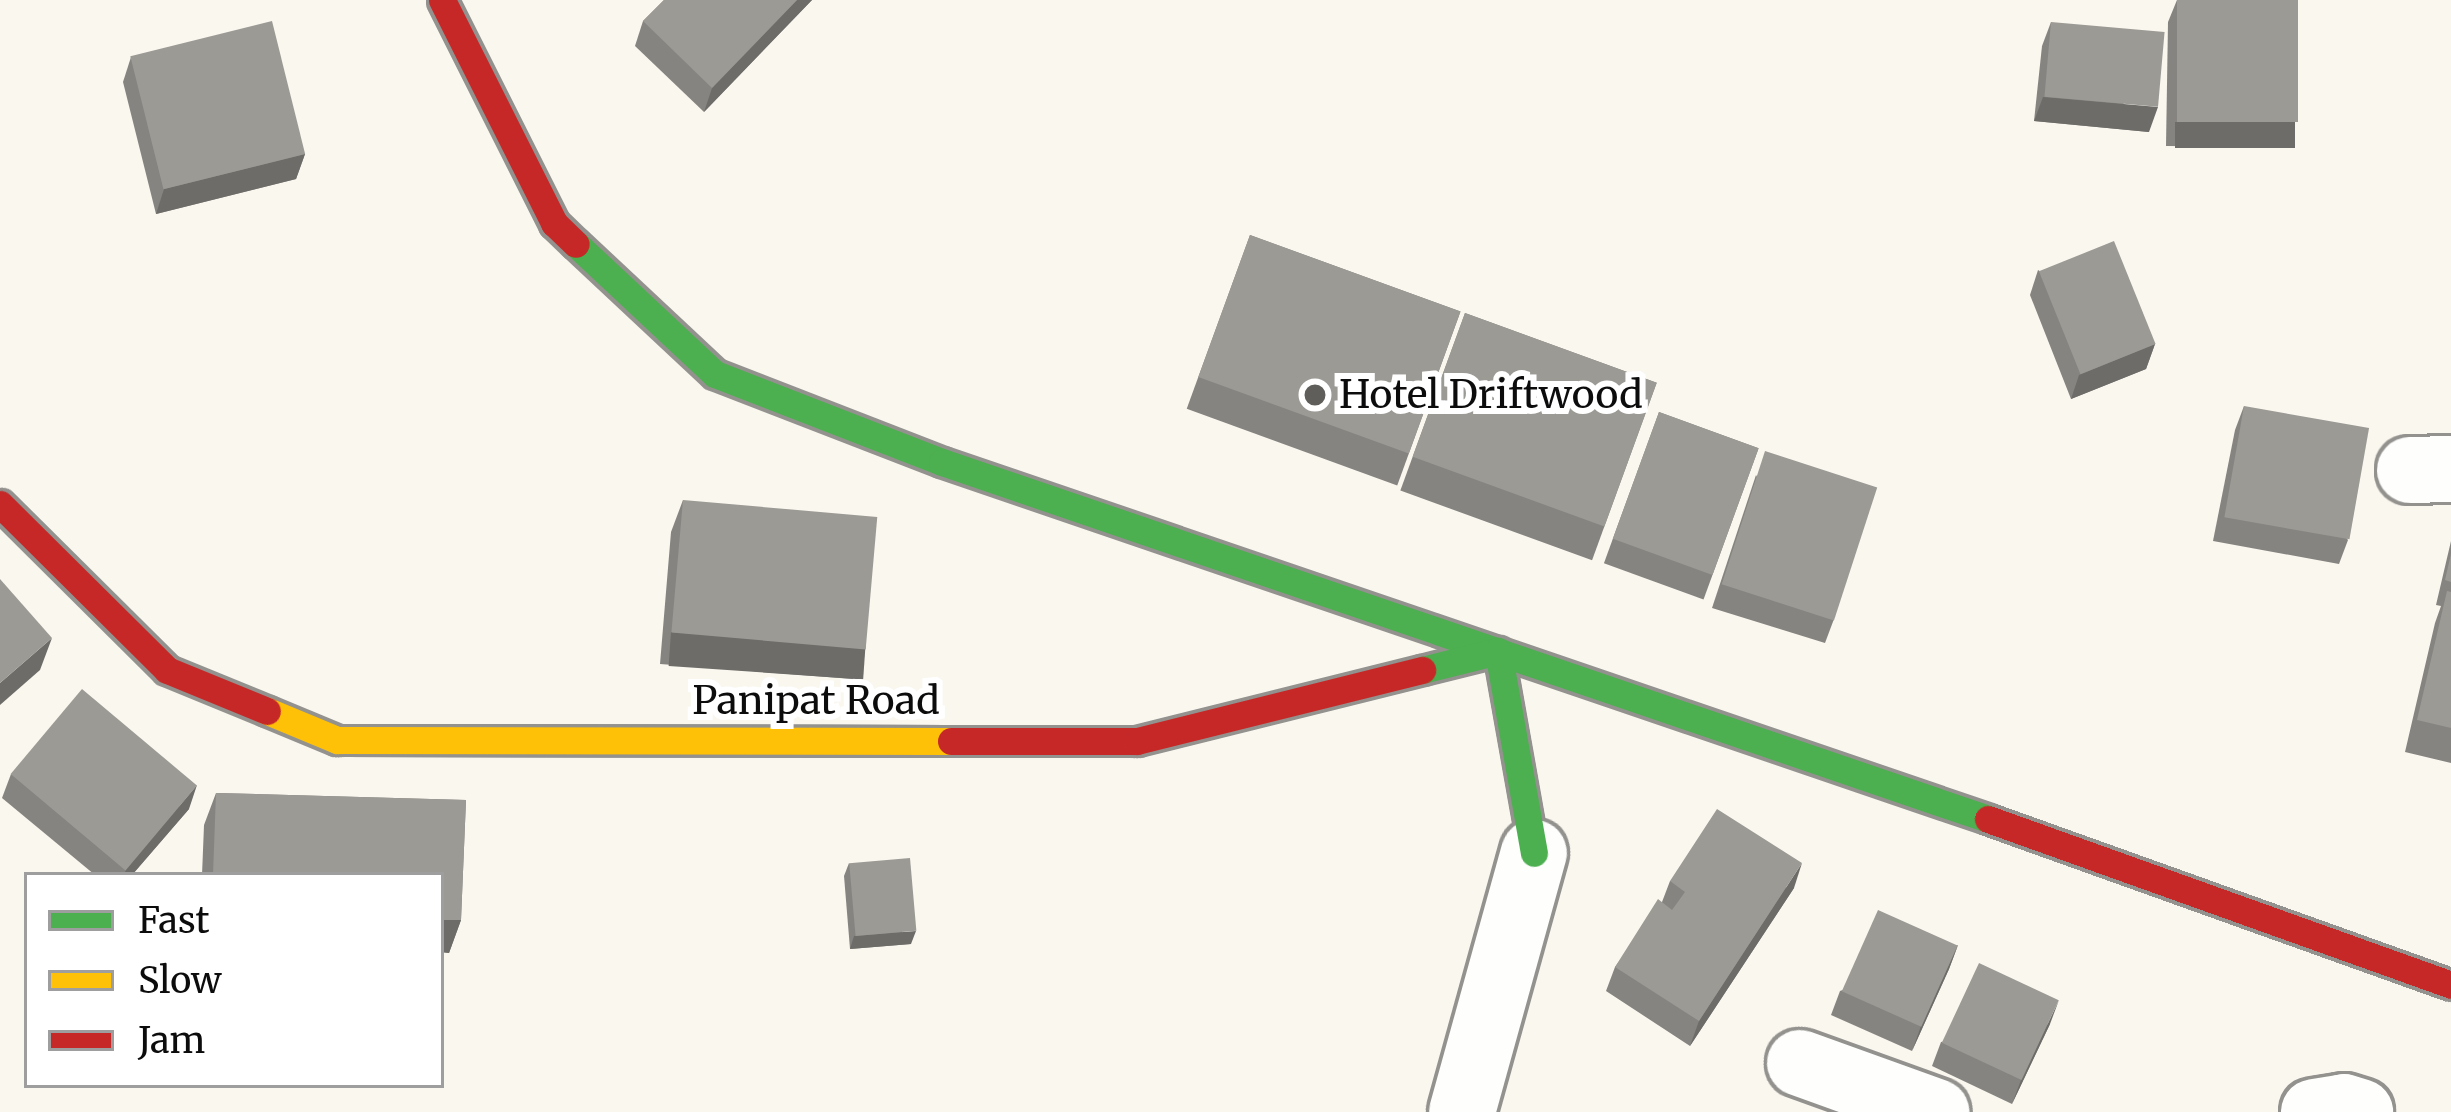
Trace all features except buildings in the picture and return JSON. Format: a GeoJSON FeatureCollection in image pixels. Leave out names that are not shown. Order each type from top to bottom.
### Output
{"type":"FeatureCollection","features":[{"type":"Feature","properties":{"kind":"main road"},"geometry":{"type":"LineString","coordinates":[[442,0],[554,223],[715,374],[942,461],[2080,850],[2451,985]]}},
{"type":"Feature","properties":{"kind":"main road","name":"Panipat Road"},"geometry":{"type":"LineString","coordinates":[[0,504],[166,670],[337,740],[1137,741],[1498,651]]}},
{"type":"Feature","properties":{"kind":"main road"},"geometry":{"type":"LineString","coordinates":[[1498,651],[1534,853]]}},
{"type":"Feature","properties":{"kind":"street"},"geometry":{"type":"LineString","coordinates":[[1462,1112],[1534,853]]}},
{"type":"Feature","properties":{"kind":"street"},"geometry":{"type":"LineString","coordinates":[[1800,1064],[1936,1112]]}},
{"type":"Feature","properties":{"kind":"street"},"geometry":{"type":"LineString","coordinates":[[2314,1112],[2344,1107],[2360,1112]]}},
{"type":"Feature","properties":{"kind":"traffic: fast"},"geometry":{"type":"LineString","coordinates":[[576,244],[715,374],[942,462],[1988,819]]}},
{"type":"Feature","properties":{"kind":"traffic: fast"},"geometry":{"type":"LineString","coordinates":[[1422,670],[1498,651],[1534,853]]}},
{"type":"Feature","properties":{"kind":"traffic: slow"},"geometry":{"type":"LineString","coordinates":[[267,711],[337,740],[951,741]]}},
{"type":"Feature","properties":{"kind":"traffic: jam"},"geometry":{"type":"LineString","coordinates":[[442,0],[554,223],[576,244]]}},
{"type":"Feature","properties":{"kind":"traffic: jam"},"geometry":{"type":"LineString","coordinates":[[0,504],[167,670],[267,711]]}},
{"type":"Feature","properties":{"kind":"traffic: jam"},"geometry":{"type":"LineString","coordinates":[[951,741],[1137,741],[1422,670]]}},
{"type":"Feature","properties":{"kind":"traffic: jam"},"geometry":{"type":"LineString","coordinates":[[1988,819],[2451,985]]}},
{"type":"Feature","properties":{"kind":"place","name":"Hotel Driftwood"},"geometry":{"type":"Point","coordinates":[1315,395]}}]}
